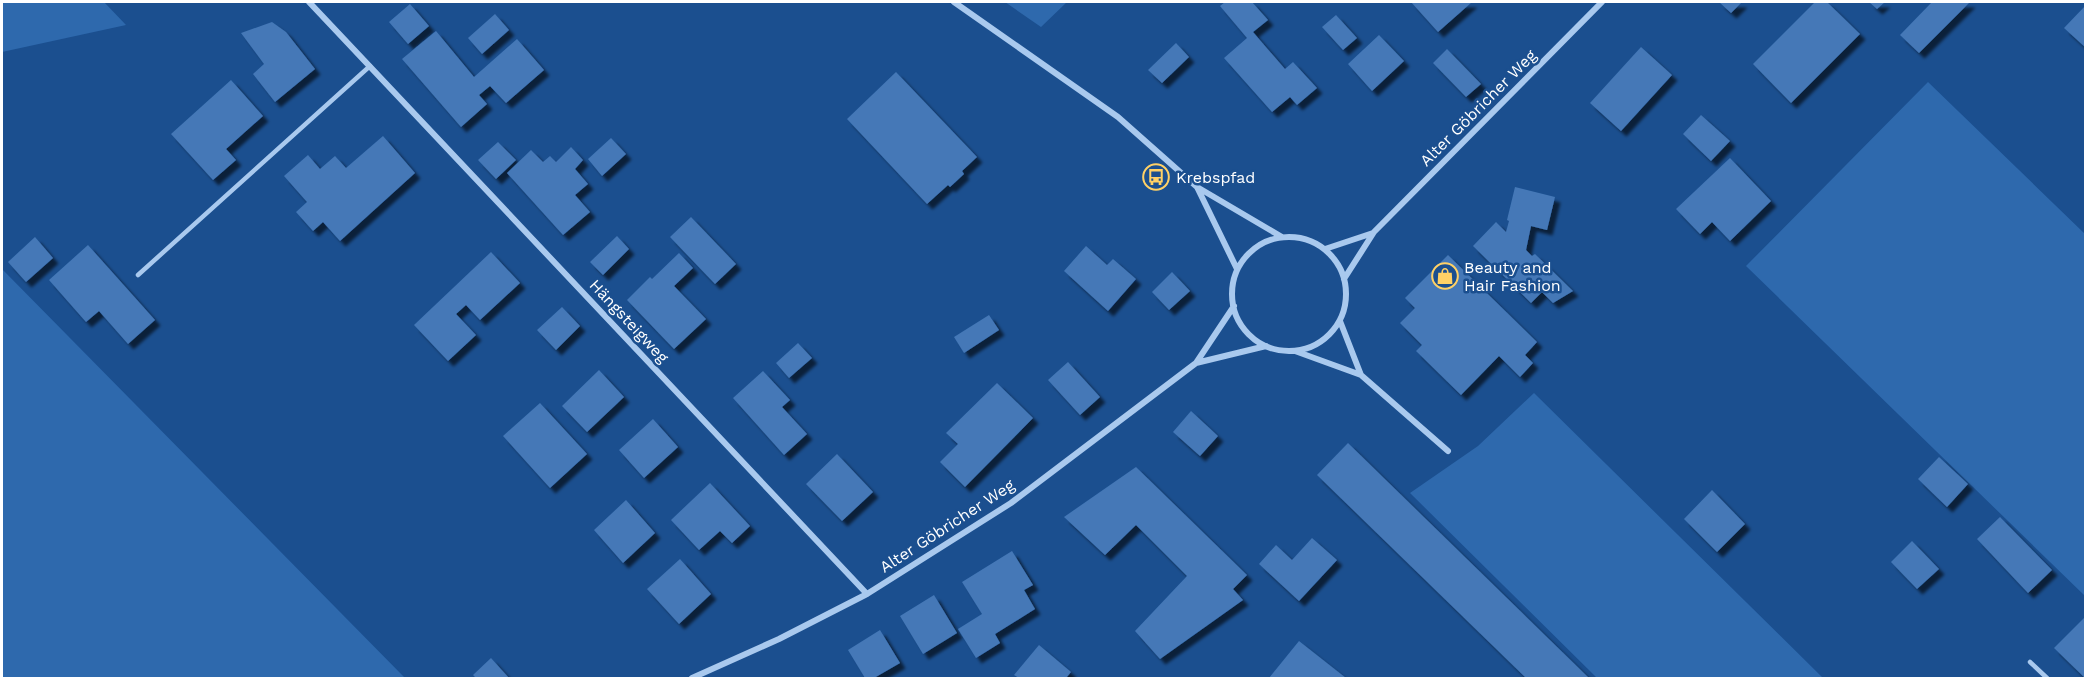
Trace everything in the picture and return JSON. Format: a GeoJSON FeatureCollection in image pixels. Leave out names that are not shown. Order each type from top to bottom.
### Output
{"type":"FeatureCollection","features":[{"type":"Feature","properties":{"kind":"street","name":"Hängsteigweg"},"geometry":{"type":"LineString","coordinates":[[309,2],[867,594]]}},
{"type":"Feature","properties":{"kind":"street"},"geometry":{"type":"LineString","coordinates":[[954,2],[1118,117],[1197,187],[1282,237]]}},
{"type":"Feature","properties":{"kind":"street","name":"Alter Göbricher Weg"},"geometry":{"type":"LineString","coordinates":[[1344,279],[1374,232],[1602,2]]}},
{"type":"Feature","properties":{"kind":"street"},"geometry":{"type":"LineString","coordinates":[[1197,187],[1237,269]]}},
{"type":"Feature","properties":{"kind":"street","name":"Alter Göbricher Weg"},"geometry":{"type":"LineString","coordinates":[[1325,249],[1374,232]]}},
{"type":"Feature","properties":{"kind":"street"},"geometry":{"type":"LineString","coordinates":[[1294,351],[1317,344],[1329,334],[1340,321],[1346,297],[1344,279],[1337,263],[1325,249],[1303,238],[1282,237],[1264,242],[1254,249],[1237,269],[1232,295],[1240,322],[1245,329],[1266,346],[1294,351],[1361,375],[1448,451]]}},
{"type":"Feature","properties":{"kind":"street","name":"Alter Göbricher Weg"},"geometry":{"type":"LineString","coordinates":[[692,678],[779,639],[867,594],[1011,503],[1196,363],[1234,306]]}},
{"type":"Feature","properties":{"kind":"street"},"geometry":{"type":"LineString","coordinates":[[1340,321],[1361,375]]}},
{"type":"Feature","properties":{"kind":"street","name":"Alter Göbricher Weg"},"geometry":{"type":"LineString","coordinates":[[1196,363],[1266,346]]}},
{"type":"Feature","properties":{"kind":"lane"},"geometry":{"type":"LineString","coordinates":[[138,275],[370,66]]}},
{"type":"Feature","properties":{"kind":"lane"},"geometry":{"type":"LineString","coordinates":[[2030,662],[2047,678]]}},
{"type":"Feature","properties":{"kind":"shaded area"},"geometry":{"type":"Polygon","coordinates":[[[2,2],[104,2],[126,25],[2,52],[2,2]]]}},
{"type":"Feature","properties":{"kind":"shaded area"},"geometry":{"type":"Polygon","coordinates":[[[1005,2],[1067,2],[1041,27],[1005,2]]]}},
{"type":"Feature","properties":{"kind":"shaded area"},"geometry":{"type":"Polygon","coordinates":[[[1928,82],[2085,234],[2085,596],[1746,266],[1928,82]]]}},
{"type":"Feature","properties":{"kind":"shaded area"},"geometry":{"type":"Polygon","coordinates":[[[2,269],[405,678],[2,678],[2,269]]]}},
{"type":"Feature","properties":{"kind":"shaded area"},"geometry":{"type":"Polygon","coordinates":[[[1534,393],[1823,678],[1597,678],[1410,493],[1478,446],[1534,393]]]}},
{"type":"Feature","properties":{"kind":"building"},"geometry":{"type":"Polygon","coordinates":[[[1225,2],[1252,2],[1268,20],[1253,32],[1285,69],[1293,62],[1317,88],[1297,105],[1290,97],[1272,112],[1224,58],[1247,38],[1220,6],[1225,2]]]}},
{"type":"Feature","properties":{"kind":"building"},"geometry":{"type":"Polygon","coordinates":[[[1411,2],[1472,2],[1438,32],[1411,2]]]}},
{"type":"Feature","properties":{"kind":"building"},"geometry":{"type":"Polygon","coordinates":[[[1719,2],[1742,2],[1731,13],[1719,2]]]}},
{"type":"Feature","properties":{"kind":"building"},"geometry":{"type":"Polygon","coordinates":[[[1815,2],[1827,2],[1860,34],[1791,103],[1753,64],[1815,2]]]}},
{"type":"Feature","properties":{"kind":"building"},"geometry":{"type":"Polygon","coordinates":[[[1869,2],[1885,2],[1877,9],[1869,2]]]}},
{"type":"Feature","properties":{"kind":"building"},"geometry":{"type":"Polygon","coordinates":[[[1932,2],[1970,2],[1919,53],[1900,35],[1932,2]]]}},
{"type":"Feature","properties":{"kind":"building"},"geometry":{"type":"Polygon","coordinates":[[[410,4],[429,26],[408,44],[389,22],[410,4]]]}},
{"type":"Feature","properties":{"kind":"building"},"geometry":{"type":"Polygon","coordinates":[[[2086,5],[2086,48],[2064,28],[2086,5]]]}},
{"type":"Feature","properties":{"kind":"building"},"geometry":{"type":"Polygon","coordinates":[[[495,14],[509,30],[482,54],[468,38],[495,14]]]}},
{"type":"Feature","properties":{"kind":"building"},"geometry":{"type":"Polygon","coordinates":[[[1336,15],[1357,38],[1343,50],[1322,27],[1336,15]]]}},
{"type":"Feature","properties":{"kind":"building"},"geometry":{"type":"Polygon","coordinates":[[[272,22],[286,32],[315,69],[275,102],[253,74],[264,64],[241,33],[272,22]]]}},
{"type":"Feature","properties":{"kind":"building"},"geometry":{"type":"Polygon","coordinates":[[[436,31],[474,77],[517,39],[544,70],[506,103],[490,86],[479,95],[487,104],[461,127],[402,59],[436,31]]]}},
{"type":"Feature","properties":{"kind":"building"},"geometry":{"type":"Polygon","coordinates":[[[1379,35],[1404,61],[1372,91],[1348,64],[1379,35]]]}},
{"type":"Feature","properties":{"kind":"building"},"geometry":{"type":"Polygon","coordinates":[[[1176,43],[1189,57],[1162,83],[1148,70],[1176,43]]]}},
{"type":"Feature","properties":{"kind":"building"},"geometry":{"type":"Polygon","coordinates":[[[1641,47],[1672,75],[1621,131],[1590,103],[1641,47]]]}},
{"type":"Feature","properties":{"kind":"building"},"geometry":{"type":"Polygon","coordinates":[[[1447,49],[1481,84],[1466,97],[1433,63],[1447,49]]]}},
{"type":"Feature","properties":{"kind":"building"},"geometry":{"type":"Polygon","coordinates":[[[896,72],[977,157],[962,171],[964,174],[927,204],[847,119],[896,72]]]}},
{"type":"Feature","properties":{"kind":"building"},"geometry":{"type":"Polygon","coordinates":[[[231,80],[263,116],[226,149],[236,160],[213,180],[171,134],[231,80]]]}},
{"type":"Feature","properties":{"kind":"building"},"geometry":{"type":"Polygon","coordinates":[[[1701,115],[1730,141],[1711,161],[1683,134],[1701,115]]]}},
{"type":"Feature","properties":{"kind":"building"},"geometry":{"type":"Polygon","coordinates":[[[383,136],[415,173],[340,241],[323,222],[313,231],[296,212],[307,202],[284,176],[308,155],[320,169],[335,156],[346,168],[383,136]]]}},
{"type":"Feature","properties":{"kind":"building"},"geometry":{"type":"Polygon","coordinates":[[[611,138],[626,154],[602,176],[588,159],[611,138]]]}},
{"type":"Feature","properties":{"kind":"building"},"geometry":{"type":"Polygon","coordinates":[[[498,142],[516,160],[496,179],[478,160],[498,142]]]}},
{"type":"Feature","properties":{"kind":"building"},"geometry":{"type":"Polygon","coordinates":[[[571,147],[583,160],[575,169],[588,184],[575,195],[590,212],[563,235],[507,173],[531,150],[543,162],[550,156],[556,162],[571,147]]]}},
{"type":"Feature","properties":{"kind":"building"},"geometry":{"type":"Polygon","coordinates":[[[1730,158],[1771,201],[1730,241],[1712,222],[1700,234],[1676,209],[1730,158]]]}},
{"type":"Feature","properties":{"kind":"building"},"geometry":{"type":"Polygon","coordinates":[[[1515,187],[1555,197],[1547,230],[1531,226],[1526,250],[1532,256],[1535,254],[1573,291],[1553,303],[1542,292],[1531,303],[1473,246],[1496,222],[1506,232],[1515,187]]]}},
{"type":"Feature","properties":{"kind":"building"},"geometry":{"type":"Polygon","coordinates":[[[691,217],[736,264],[715,284],[670,237],[691,217]]]}},
{"type":"Feature","properties":{"kind":"building"},"geometry":{"type":"Polygon","coordinates":[[[617,236],[629,249],[603,275],[590,262],[617,236]]]}},
{"type":"Feature","properties":{"kind":"building"},"geometry":{"type":"Polygon","coordinates":[[[35,237],[53,258],[26,282],[8,262],[35,237]]]}},
{"type":"Feature","properties":{"kind":"building"},"geometry":{"type":"Polygon","coordinates":[[[88,245],[155,320],[128,344],[99,311],[86,322],[49,280],[88,245]]]}},
{"type":"Feature","properties":{"kind":"building"},"geometry":{"type":"Polygon","coordinates":[[[1086,246],[1107,265],[1113,259],[1136,279],[1108,311],[1064,271],[1086,246]]]}},
{"type":"Feature","properties":{"kind":"building"},"geometry":{"type":"Polygon","coordinates":[[[491,252],[520,283],[480,320],[466,305],[456,314],[476,335],[448,361],[414,325],[491,252]]]}},
{"type":"Feature","properties":{"kind":"building"},"geometry":{"type":"Polygon","coordinates":[[[679,253],[693,268],[674,286],[706,319],[674,349],[627,300],[679,253]]]}},
{"type":"Feature","properties":{"kind":"building"},"geometry":{"type":"Polygon","coordinates":[[[1448,255],[1537,342],[1525,355],[1533,363],[1520,377],[1499,356],[1461,395],[1416,351],[1422,345],[1400,323],[1415,308],[1405,298],[1448,255]]]}},
{"type":"Feature","properties":{"kind":"building"},"geometry":{"type":"Polygon","coordinates":[[[1172,272],[1190,291],[1169,310],[1152,292],[1172,272]]]}},
{"type":"Feature","properties":{"kind":"building"},"geometry":{"type":"Polygon","coordinates":[[[562,307],[580,326],[556,350],[537,330],[562,307]]]}},
{"type":"Feature","properties":{"kind":"building"},"geometry":{"type":"Polygon","coordinates":[[[989,315],[999,330],[964,353],[954,337],[989,315]]]}},
{"type":"Feature","properties":{"kind":"building"},"geometry":{"type":"Polygon","coordinates":[[[798,343],[812,358],[789,378],[776,363],[798,343]]]}},
{"type":"Feature","properties":{"kind":"building"},"geometry":{"type":"Polygon","coordinates":[[[1068,362],[1100,397],[1080,415],[1048,380],[1068,362]]]}},
{"type":"Feature","properties":{"kind":"building"},"geometry":{"type":"Polygon","coordinates":[[[599,370],[624,397],[587,432],[562,406],[599,370]]]}},
{"type":"Feature","properties":{"kind":"building"},"geometry":{"type":"Polygon","coordinates":[[[763,371],[790,400],[782,407],[807,434],[784,455],[733,398],[763,371]]]}},
{"type":"Feature","properties":{"kind":"building"},"geometry":{"type":"Polygon","coordinates":[[[997,383],[1033,418],[965,487],[940,462],[958,444],[946,433],[997,383]]]}},
{"type":"Feature","properties":{"kind":"building"},"geometry":{"type":"Polygon","coordinates":[[[540,403],[587,454],[550,488],[503,436],[540,403]]]}},
{"type":"Feature","properties":{"kind":"building"},"geometry":{"type":"Polygon","coordinates":[[[1191,411],[1218,436],[1200,456],[1173,432],[1191,411]]]}},
{"type":"Feature","properties":{"kind":"building"},"geometry":{"type":"Polygon","coordinates":[[[653,419],[678,447],[644,478],[619,450],[653,419]]]}},
{"type":"Feature","properties":{"kind":"building"},"geometry":{"type":"Polygon","coordinates":[[[1348,443],[1589,678],[1526,678],[1317,475],[1348,443]]]}},
{"type":"Feature","properties":{"kind":"building"},"geometry":{"type":"Polygon","coordinates":[[[837,454],[873,492],[842,521],[806,484],[837,454]]]}},
{"type":"Feature","properties":{"kind":"building"},"geometry":{"type":"Polygon","coordinates":[[[1939,457],[1968,484],[1947,507],[1918,479],[1939,457]]]}},
{"type":"Feature","properties":{"kind":"building"},"geometry":{"type":"Polygon","coordinates":[[[1136,467],[1247,575],[1233,589],[1243,600],[1160,659],[1135,631],[1187,576],[1136,525],[1105,555],[1064,517],[1136,467]]]}},
{"type":"Feature","properties":{"kind":"building"},"geometry":{"type":"Polygon","coordinates":[[[710,483],[750,526],[732,543],[720,531],[699,550],[671,520],[710,483]]]}},
{"type":"Feature","properties":{"kind":"building"},"geometry":{"type":"Polygon","coordinates":[[[1712,490],[1745,524],[1717,552],[1684,519],[1712,490]]]}},
{"type":"Feature","properties":{"kind":"building"},"geometry":{"type":"Polygon","coordinates":[[[626,500],[655,533],[623,563],[594,530],[626,500]]]}},
{"type":"Feature","properties":{"kind":"building"},"geometry":{"type":"Polygon","coordinates":[[[2000,517],[2052,570],[2028,593],[1977,539],[2000,517]]]}},
{"type":"Feature","properties":{"kind":"building"},"geometry":{"type":"Polygon","coordinates":[[[1312,538],[1337,560],[1299,601],[1259,564],[1276,545],[1292,560],[1312,538]]]}},
{"type":"Feature","properties":{"kind":"building"},"geometry":{"type":"Polygon","coordinates":[[[1912,541],[1939,569],[1917,589],[1891,562],[1912,541]]]}},
{"type":"Feature","properties":{"kind":"building"},"geometry":{"type":"Polygon","coordinates":[[[1012,551],[1033,585],[1024,590],[1035,609],[995,634],[1000,643],[976,658],[958,629],[982,614],[962,582],[1012,551]]]}},
{"type":"Feature","properties":{"kind":"building"},"geometry":{"type":"Polygon","coordinates":[[[680,559],[711,594],[679,624],[647,589],[680,559]]]}},
{"type":"Feature","properties":{"kind":"building"},"geometry":{"type":"Polygon","coordinates":[[[934,595],[957,633],[923,654],[900,616],[934,595]]]}},
{"type":"Feature","properties":{"kind":"building"},"geometry":{"type":"Polygon","coordinates":[[[2086,616],[2086,678],[2085,678],[2054,648],[2086,616]]]}},
{"type":"Feature","properties":{"kind":"building"},"geometry":{"type":"Polygon","coordinates":[[[880,630],[900,663],[874,678],[865,678],[848,650],[880,630]]]}},
{"type":"Feature","properties":{"kind":"building"},"geometry":{"type":"Polygon","coordinates":[[[1299,641],[1346,678],[1269,678],[1299,641]]]}},
{"type":"Feature","properties":{"kind":"building"},"geometry":{"type":"Polygon","coordinates":[[[1039,645],[1071,672],[1066,678],[1019,678],[1014,675],[1039,645]]]}},
{"type":"Feature","properties":{"kind":"building"},"geometry":{"type":"Polygon","coordinates":[[[491,658],[509,678],[476,678],[473,675],[491,658]]]}},
{"type":"Feature","properties":{"kind":"place","name":"Krebspfad"},"geometry":{"type":"Point","coordinates":[1156,177]}},
{"type":"Feature","properties":{"kind":"place","name":"Beauty and Hair Fashion"},"geometry":{"type":"Point","coordinates":[1445,276]}}]}
